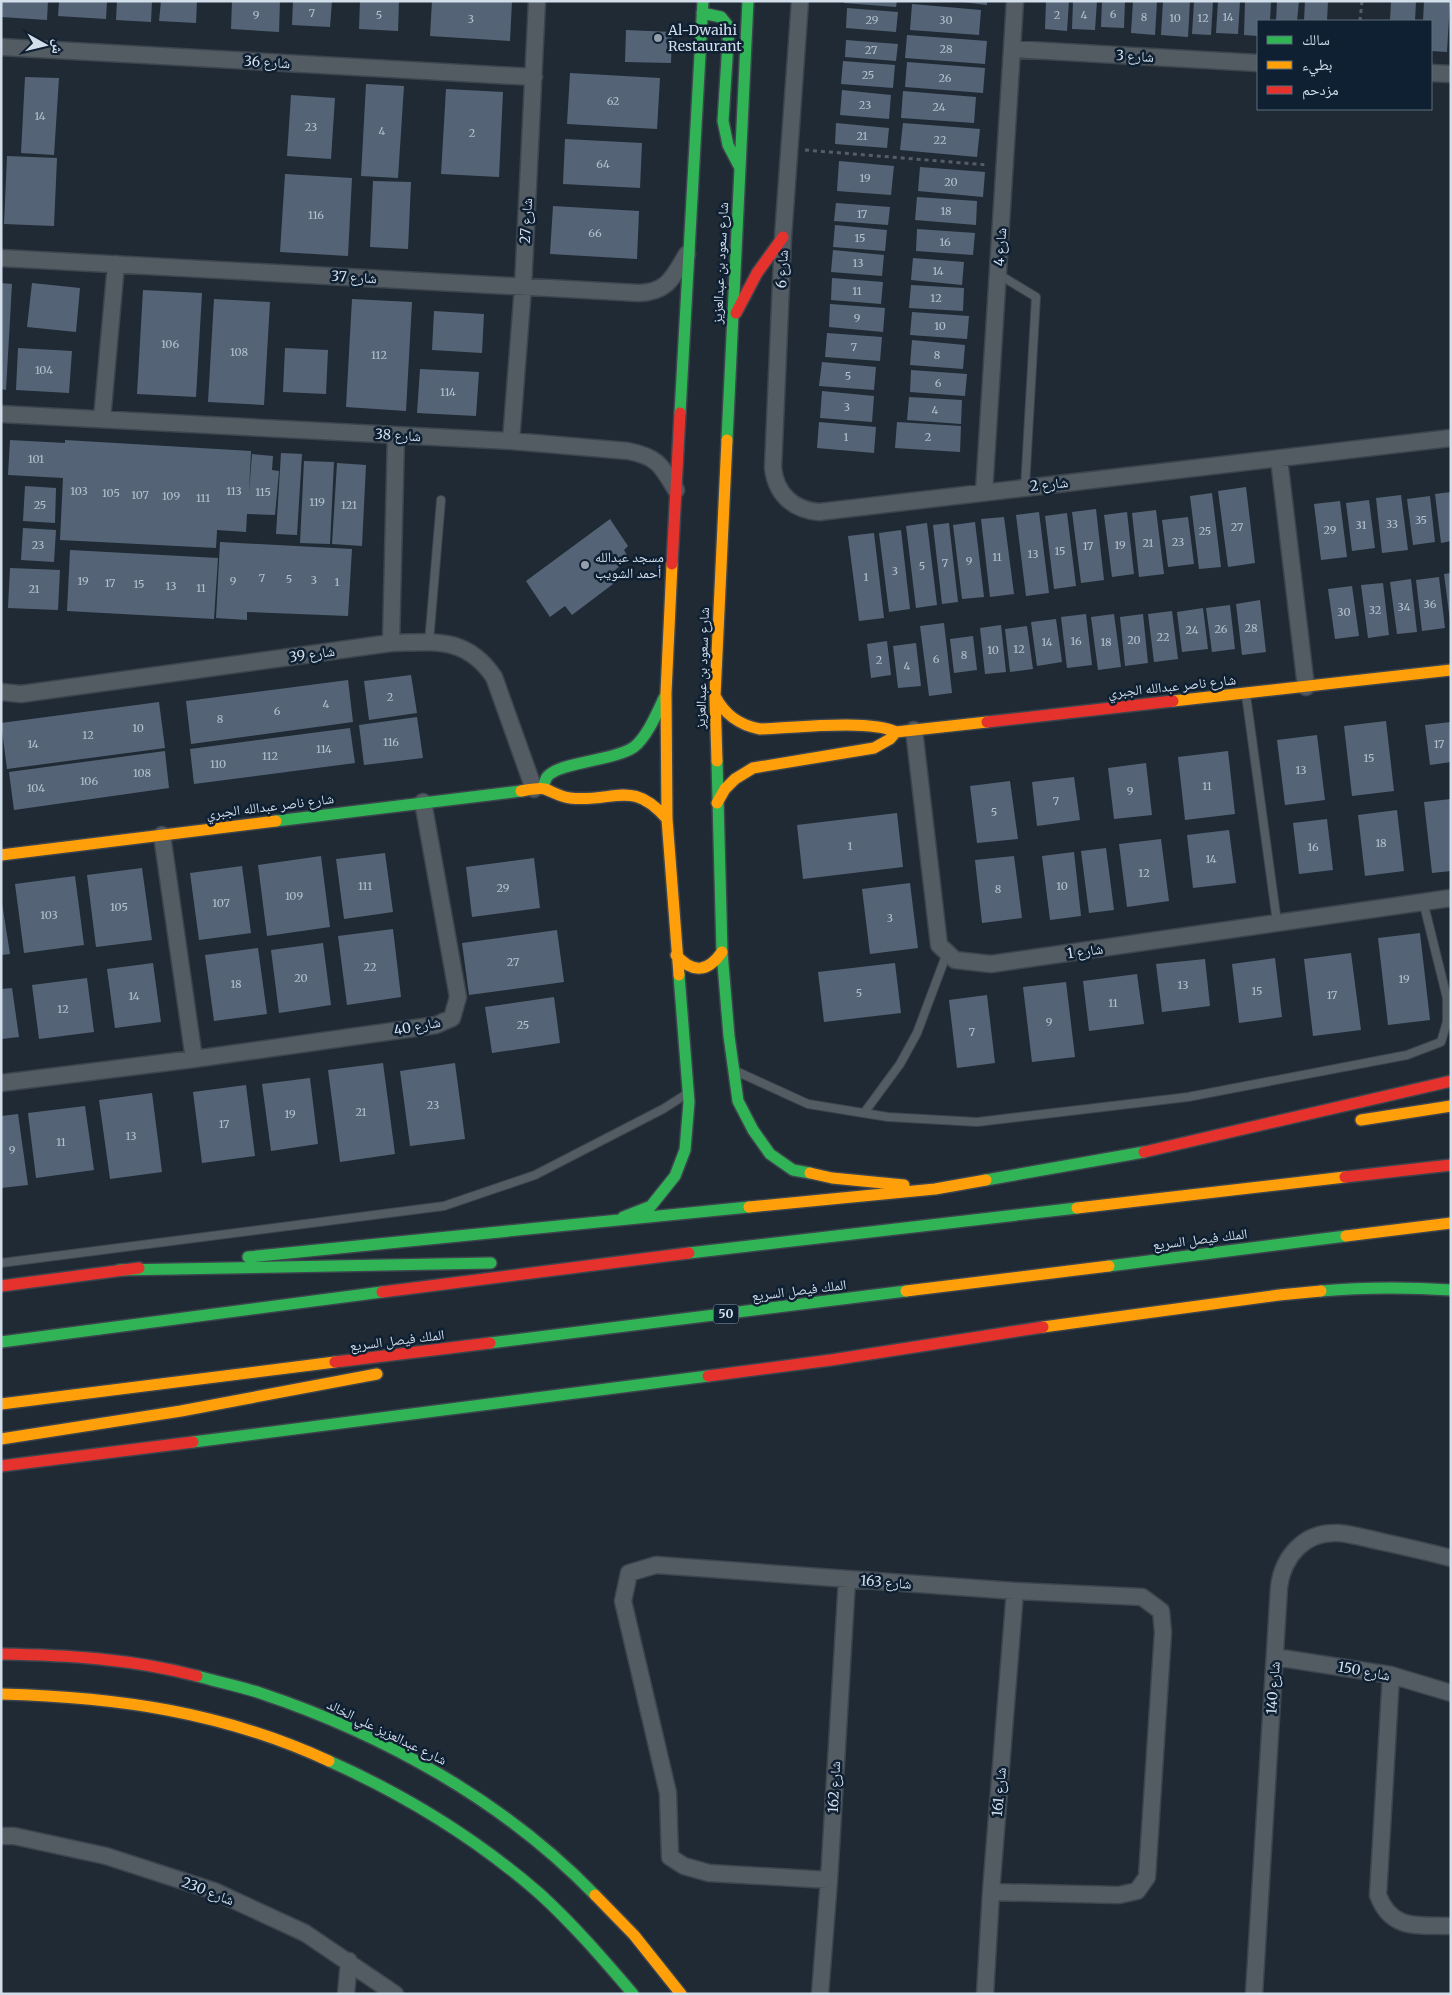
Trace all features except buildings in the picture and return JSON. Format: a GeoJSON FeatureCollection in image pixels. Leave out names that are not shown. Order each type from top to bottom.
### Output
{"type":"FeatureCollection","features":[{"type":"Feature","properties":{"kind":"main road","name":"شارع سعود بن عبدالعزيز"},"geometry":{"type":"LineString","coordinates":[[748,1],[715,696],[722,952],[733,1069],[738,1101],[752,1130],[770,1154],[793,1170],[832,1178],[935,1189]]}},
{"type":"Feature","properties":{"kind":"main road"},"geometry":{"type":"LineString","coordinates":[[617,1219],[651,1206],[675,1176],[685,1150],[688,1093],[666,819],[666,693],[702,7],[718,14],[727,21],[729,27],[723,121],[724,134],[732,157],[739,167]]}},
{"type":"Feature","properties":{"kind":"main road"},"geometry":{"type":"LineString","coordinates":[[732,320],[759,268],[783,237]]}},
{"type":"Feature","properties":{"kind":"main road","name":"شارع ناصر عبدالله الجبري"},"geometry":{"type":"LineString","coordinates":[[715,696],[728,716],[748,728],[869,725],[888,728],[896,732],[1451,670]]}},
{"type":"Feature","properties":{"kind":"main road"},"geometry":{"type":"LineString","coordinates":[[539,788],[548,776],[559,769],[619,755],[635,746],[654,720],[666,693]]}},
{"type":"Feature","properties":{"kind":"main road"},"geometry":{"type":"LineString","coordinates":[[717,803],[722,792],[730,782],[750,768],[874,748],[890,739],[896,732]]}},
{"type":"Feature","properties":{"kind":"main road","name":"شارع ناصر عبدالله الجبري"},"geometry":{"type":"LineString","coordinates":[[1,854],[539,788],[574,798],[625,793],[634,794],[652,802],[666,819]]}},
{"type":"Feature","properties":{"kind":"main road"},"geometry":{"type":"LineString","coordinates":[[676,955],[688,966],[696,968],[712,965],[722,952]]}},
{"type":"Feature","properties":{"kind":"main road"},"geometry":{"type":"LineString","coordinates":[[1144,1152],[1451,1081]]}},
{"type":"Feature","properties":{"kind":"main road"},"geometry":{"type":"LineString","coordinates":[[1345,1122],[1451,1106]]}},
{"type":"Feature","properties":{"kind":"main road"},"geometry":{"type":"LineString","coordinates":[[1,1286],[119,1270],[617,1219],[798,1204],[935,1189],[1144,1152],[1288,1131]]}},
{"type":"Feature","properties":{"kind":"main road"},"geometry":{"type":"LineString","coordinates":[[1,1342],[628,1260],[1451,1165]]}},
{"type":"Feature","properties":{"kind":"main road","name":"الملك فيصل السريع"},"geometry":{"type":"LineString","coordinates":[[1,1404],[1451,1223]]}},
{"type":"Feature","properties":{"kind":"main road"},"geometry":{"type":"LineString","coordinates":[[528,1262],[628,1260]]}},
{"type":"Feature","properties":{"kind":"main road"},"geometry":{"type":"LineString","coordinates":[[119,1270],[498,1263]]}},
{"type":"Feature","properties":{"kind":"main road"},"geometry":{"type":"LineString","coordinates":[[1,1466],[831,1360],[997,1333],[1269,1296],[1370,1287],[1451,1290]]}},
{"type":"Feature","properties":{"kind":"main road"},"geometry":{"type":"LineString","coordinates":[[443,1361],[508,1341]]}},
{"type":"Feature","properties":{"kind":"main road"},"geometry":{"type":"LineString","coordinates":[[1,1439],[181,1411],[384,1373]]}},
{"type":"Feature","properties":{"kind":"main road","name":"شارع عبدالعزيز علي الخالد"},"geometry":{"type":"LineString","coordinates":[[1,1654],[111,1660],[186,1673],[223,1682],[298,1706],[408,1757],[500,1812],[567,1867],[640,1941],[681,1994]]}},
{"type":"Feature","properties":{"kind":"main road"},"geometry":{"type":"LineString","coordinates":[[1,1694],[70,1697],[176,1710],[223,1722],[278,1740],[361,1774],[434,1815],[502,1863],[594,1947],[634,1994]]}},
{"type":"Feature","properties":{"kind":"street","name":"شارع 27"},"geometry":{"type":"LineString","coordinates":[[511,441],[523,286],[537,1]]}},
{"type":"Feature","properties":{"kind":"street","name":"شارع 6"},"geometry":{"type":"LineString","coordinates":[[800,1],[783,237],[774,477],[781,493],[787,499],[802,509],[819,512]]}},
{"type":"Feature","properties":{"kind":"street","name":"شارع 4"},"geometry":{"type":"LineString","coordinates":[[984,492],[1016,1]]}},
{"type":"Feature","properties":{"kind":"street","name":"شارع 36"},"geometry":{"type":"LineString","coordinates":[[1,47],[534,77]]}},
{"type":"Feature","properties":{"kind":"street","name":"شارع 3"},"geometry":{"type":"LineString","coordinates":[[1012,49],[1257,63]]}},
{"type":"Feature","properties":{"kind":"street"},"geometry":{"type":"LineString","coordinates":[[1432,73],[1451,74]]}},
{"type":"Feature","properties":{"kind":"street","name":"شارع 37"},"geometry":{"type":"LineString","coordinates":[[1,258],[653,292],[663,288],[673,277],[688,252]]}},
{"type":"Feature","properties":{"kind":"street"},"geometry":{"type":"LineString","coordinates":[[102,419],[116,264]]}},
{"type":"Feature","properties":{"kind":"street","name":"شارع 38"},"geometry":{"type":"LineString","coordinates":[[1,414],[511,441],[628,451],[643,454],[655,460],[676,490]]}},
{"type":"Feature","properties":{"kind":"street"},"geometry":{"type":"LineString","coordinates":[[391,643],[396,435]]}},
{"type":"Feature","properties":{"kind":"street","name":"شارع 2"},"geometry":{"type":"LineString","coordinates":[[819,512],[1451,438]]}},
{"type":"Feature","properties":{"kind":"street"},"geometry":{"type":"LineString","coordinates":[[1279,459],[1306,687]]}},
{"type":"Feature","properties":{"kind":"street","name":"شارع 39"},"geometry":{"type":"LineString","coordinates":[[1,692],[21,694],[391,643],[448,643],[467,650],[486,666],[499,688],[539,788]]}},
{"type":"Feature","properties":{"kind":"street"},"geometry":{"type":"LineString","coordinates":[[914,730],[939,945],[947,953]]}},
{"type":"Feature","properties":{"kind":"street","name":"شارع 40"},"geometry":{"type":"LineString","coordinates":[[1,1083],[194,1059],[436,1025],[452,1018],[458,997],[423,802]]}},
{"type":"Feature","properties":{"kind":"street"},"geometry":{"type":"LineString","coordinates":[[162,835],[194,1059]]}},
{"type":"Feature","properties":{"kind":"street","name":"شارع 1"},"geometry":{"type":"LineString","coordinates":[[947,953],[955,960],[991,964],[1451,898]]}},
{"type":"Feature","properties":{"kind":"street","name":"شارع 140"},"geometry":{"type":"LineString","coordinates":[[1254,1994],[1280,1576],[1284,1565],[1290,1555],[1306,1540],[1316,1535],[1338,1533],[1451,1558]]}},
{"type":"Feature","properties":{"kind":"street","name":"شارع 163"},"geometry":{"type":"LineString","coordinates":[[828,1880],[709,1873],[684,1866],[670,1857],[668,1793],[623,1601],[630,1573],[656,1566],[1015,1591],[1142,1597],[1162,1611],[1163,1632],[1147,1877],[1137,1891],[1119,1895],[991,1892]]}},
{"type":"Feature","properties":{"kind":"street","name":"شارع 162"},"geometry":{"type":"LineString","coordinates":[[820,1994],[846,1579]]}},
{"type":"Feature","properties":{"kind":"street","name":"شارع 161"},"geometry":{"type":"LineString","coordinates":[[985,1994],[991,1892],[1015,1591]]}},
{"type":"Feature","properties":{"kind":"street","name":"شارع 150"},"geometry":{"type":"LineString","coordinates":[[1275,1657],[1391,1675],[1451,1693]]}},
{"type":"Feature","properties":{"kind":"street"},"geometry":{"type":"LineString","coordinates":[[1391,1675],[1378,1895],[1382,1907],[1389,1915],[1406,1925],[1451,1926]]}},
{"type":"Feature","properties":{"kind":"street","name":"شارع 230"},"geometry":{"type":"LineString","coordinates":[[1,1836],[14,1836],[106,1856],[214,1892],[305,1933],[349,1961],[395,1994]]}},
{"type":"Feature","properties":{"kind":"street"},"geometry":{"type":"LineString","coordinates":[[346,1994],[349,1961]]}},
{"type":"Feature","properties":{"kind":"lane"},"geometry":{"type":"LineString","coordinates":[[998,274],[1036,297],[1025,487]]}},
{"type":"Feature","properties":{"kind":"lane"},"geometry":{"type":"LineString","coordinates":[[429,642],[441,500]]}},
{"type":"Feature","properties":{"kind":"lane"},"geometry":{"type":"LineString","coordinates":[[1246,693],[1277,922]]}},
{"type":"Feature","properties":{"kind":"lane"},"geometry":{"type":"LineString","coordinates":[[733,1069],[808,1104],[888,1117],[977,1122],[1188,1098],[1407,1055],[1441,1042],[1447,1022],[1447,998],[1423,902]]}},
{"type":"Feature","properties":{"kind":"lane"},"geometry":{"type":"LineString","coordinates":[[864,1113],[900,1064],[917,1032],[947,953]]}},
{"type":"Feature","properties":{"kind":"lane"},"geometry":{"type":"LineString","coordinates":[[1,1263],[444,1206],[535,1175],[663,1110],[688,1093]]}},
{"type":"Feature","properties":{"kind":"path"},"geometry":{"type":"LineString","coordinates":[[1360,20],[1362,1]]}},
{"type":"Feature","properties":{"kind":"path"},"geometry":{"type":"LineString","coordinates":[[790,149],[1005,166]]}},
{"type":"Feature","properties":{"kind":"traffic: fast"},"geometry":{"type":"LineString","coordinates":[[680,413],[703,1]]}},
{"type":"Feature","properties":{"kind":"traffic: fast"},"geometry":{"type":"LineString","coordinates":[[727,440],[748,1]]}},
{"type":"Feature","properties":{"kind":"traffic: fast"},"geometry":{"type":"LineString","coordinates":[[702,13],[721,17],[729,27],[723,121],[728,145],[739,166]]}},
{"type":"Feature","properties":{"kind":"traffic: fast"},"geometry":{"type":"LineString","coordinates":[[543,788],[547,777],[553,772],[625,752],[634,747],[647,731],[664,698]]}},
{"type":"Feature","properties":{"kind":"traffic: fast"},"geometry":{"type":"LineString","coordinates":[[717,761],[722,952],[729,1036],[738,1101],[753,1130],[770,1154],[793,1170],[810,1173]]}},
{"type":"Feature","properties":{"kind":"traffic: fast"},"geometry":{"type":"LineString","coordinates":[[276,821],[521,791]]}},
{"type":"Feature","properties":{"kind":"traffic: fast"},"geometry":{"type":"LineString","coordinates":[[623,1217],[651,1206],[675,1176],[685,1150],[689,1102],[679,975]]}},
{"type":"Feature","properties":{"kind":"traffic: fast"},"geometry":{"type":"LineString","coordinates":[[986,1180],[1144,1152]]}},
{"type":"Feature","properties":{"kind":"traffic: fast"},"geometry":{"type":"LineString","coordinates":[[248,1257],[749,1207]]}},
{"type":"Feature","properties":{"kind":"traffic: fast"},"geometry":{"type":"LineString","coordinates":[[689,1253],[1077,1208]]}},
{"type":"Feature","properties":{"kind":"traffic: fast"},"geometry":{"type":"LineString","coordinates":[[1109,1266],[1346,1236]]}},
{"type":"Feature","properties":{"kind":"traffic: fast"},"geometry":{"type":"LineString","coordinates":[[119,1270],[491,1263]]}},
{"type":"Feature","properties":{"kind":"traffic: fast"},"geometry":{"type":"LineString","coordinates":[[1321,1291],[1386,1288],[1451,1290]]}},
{"type":"Feature","properties":{"kind":"traffic: fast"},"geometry":{"type":"LineString","coordinates":[[490,1343],[906,1291]]}},
{"type":"Feature","properties":{"kind":"traffic: fast"},"geometry":{"type":"LineString","coordinates":[[1,1342],[382,1292]]}},
{"type":"Feature","properties":{"kind":"traffic: fast"},"geometry":{"type":"LineString","coordinates":[[193,1442],[708,1376]]}},
{"type":"Feature","properties":{"kind":"traffic: fast"},"geometry":{"type":"LineString","coordinates":[[197,1676],[252,1691],[306,1710],[396,1750],[439,1774],[522,1830],[560,1861],[595,1895]]}},
{"type":"Feature","properties":{"kind":"traffic: fast"},"geometry":{"type":"LineString","coordinates":[[329,1761],[413,1804],[466,1837],[516,1874],[565,1918],[633,1994]]}},
{"type":"Feature","properties":{"kind":"traffic: slow"},"geometry":{"type":"LineString","coordinates":[[717,761],[715,696],[727,440]]}},
{"type":"Feature","properties":{"kind":"traffic: slow"},"geometry":{"type":"LineString","coordinates":[[672,564],[666,693],[667,819],[679,975]]}},
{"type":"Feature","properties":{"kind":"traffic: slow"},"geometry":{"type":"LineString","coordinates":[[1173,701],[1451,670]]}},
{"type":"Feature","properties":{"kind":"traffic: slow"},"geometry":{"type":"LineString","coordinates":[[715,696],[723,709],[733,718],[746,725],[760,729],[850,725],[884,728],[896,732],[987,722]]}},
{"type":"Feature","properties":{"kind":"traffic: slow"},"geometry":{"type":"LineString","coordinates":[[717,803],[725,789],[735,779],[753,768],[874,748],[890,739],[896,732]]}},
{"type":"Feature","properties":{"kind":"traffic: slow"},"geometry":{"type":"LineString","coordinates":[[521,791],[542,788],[560,796],[585,799],[622,795],[633,796],[643,799],[655,807],[667,819]]}},
{"type":"Feature","properties":{"kind":"traffic: slow"},"geometry":{"type":"LineString","coordinates":[[1,855],[276,821]]}},
{"type":"Feature","properties":{"kind":"traffic: slow"},"geometry":{"type":"LineString","coordinates":[[676,955],[688,965],[700,968],[711,964],[722,952]]}},
{"type":"Feature","properties":{"kind":"traffic: slow"},"geometry":{"type":"LineString","coordinates":[[1361,1120],[1451,1106]]}},
{"type":"Feature","properties":{"kind":"traffic: slow"},"geometry":{"type":"LineString","coordinates":[[810,1173],[832,1178],[904,1185]]}},
{"type":"Feature","properties":{"kind":"traffic: slow"},"geometry":{"type":"LineString","coordinates":[[1077,1208],[1345,1177]]}},
{"type":"Feature","properties":{"kind":"traffic: slow"},"geometry":{"type":"LineString","coordinates":[[749,1207],[935,1189],[986,1180]]}},
{"type":"Feature","properties":{"kind":"traffic: slow"},"geometry":{"type":"LineString","coordinates":[[1346,1236],[1451,1223]]}},
{"type":"Feature","properties":{"kind":"traffic: slow"},"geometry":{"type":"LineString","coordinates":[[906,1291],[1109,1266]]}},
{"type":"Feature","properties":{"kind":"traffic: slow"},"geometry":{"type":"LineString","coordinates":[[1043,1327],[1321,1291]]}},
{"type":"Feature","properties":{"kind":"traffic: slow"},"geometry":{"type":"LineString","coordinates":[[1,1404],[335,1362]]}},
{"type":"Feature","properties":{"kind":"traffic: slow"},"geometry":{"type":"LineString","coordinates":[[1,1439],[181,1411],[377,1374]]}},
{"type":"Feature","properties":{"kind":"traffic: slow"},"geometry":{"type":"LineString","coordinates":[[1,1694],[86,1699],[169,1710],[249,1730],[329,1761]]}},
{"type":"Feature","properties":{"kind":"traffic: slow"},"geometry":{"type":"LineString","coordinates":[[595,1895],[634,1935],[681,1994]]}},
{"type":"Feature","properties":{"kind":"traffic: jam"},"geometry":{"type":"LineString","coordinates":[[736,313],[757,273],[783,237]]}},
{"type":"Feature","properties":{"kind":"traffic: jam"},"geometry":{"type":"LineString","coordinates":[[672,564],[680,413]]}},
{"type":"Feature","properties":{"kind":"traffic: jam"},"geometry":{"type":"LineString","coordinates":[[987,722],[1173,701]]}},
{"type":"Feature","properties":{"kind":"traffic: jam"},"geometry":{"type":"LineString","coordinates":[[1144,1152],[1451,1081]]}},
{"type":"Feature","properties":{"kind":"traffic: jam"},"geometry":{"type":"LineString","coordinates":[[1345,1177],[1451,1165]]}},
{"type":"Feature","properties":{"kind":"traffic: jam"},"geometry":{"type":"LineString","coordinates":[[382,1292],[689,1253]]}},
{"type":"Feature","properties":{"kind":"traffic: jam"},"geometry":{"type":"LineString","coordinates":[[1,1286],[139,1268]]}},
{"type":"Feature","properties":{"kind":"traffic: jam"},"geometry":{"type":"LineString","coordinates":[[708,1376],[831,1360],[1043,1327]]}},
{"type":"Feature","properties":{"kind":"traffic: jam"},"geometry":{"type":"LineString","coordinates":[[335,1362],[490,1343]]}},
{"type":"Feature","properties":{"kind":"traffic: jam"},"geometry":{"type":"LineString","coordinates":[[1,1466],[193,1442]]}},
{"type":"Feature","properties":{"kind":"traffic: jam"},"geometry":{"type":"LineString","coordinates":[[1,1654],[100,1659],[173,1670],[197,1676]]}},
{"type":"Feature","properties":{"kind":"place","name":"Al-Dwaihi Restaurant"},"geometry":{"type":"Point","coordinates":[658,38]}},
{"type":"Feature","properties":{"kind":"place","name":"مسجد عبدالله أحمد الشويب"},"geometry":{"type":"Point","coordinates":[585,565]}}]}
